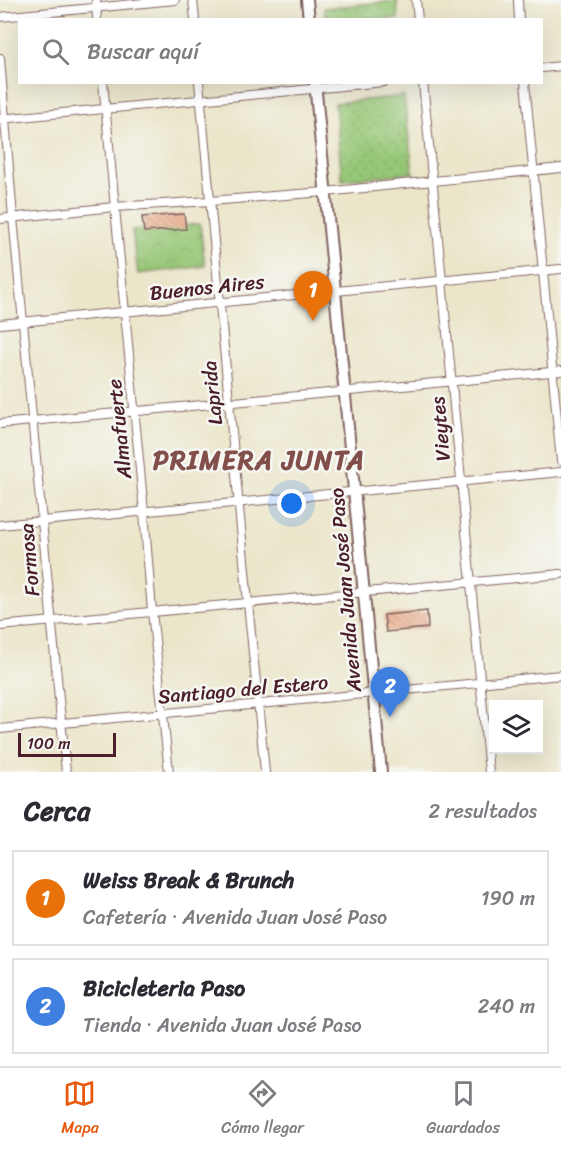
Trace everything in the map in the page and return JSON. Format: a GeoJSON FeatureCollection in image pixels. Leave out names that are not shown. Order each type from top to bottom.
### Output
{"type":"FeatureCollection","features":[{"type":"Feature","properties":{"kind":"main road"},"geometry":{"type":"LineString","coordinates":[[307,0],[309,18]]}},
{"type":"Feature","properties":{"kind":"main road","name":"Avenida Juan José Paso"},"geometry":{"type":"LineString","coordinates":[[315,86],[381,772]]}},
{"type":"Feature","properties":{"kind":"street"},"geometry":{"type":"LineString","coordinates":[[0,17],[96,4],[175,0]]}},
{"type":"Feature","properties":{"kind":"street"},"geometry":{"type":"LineString","coordinates":[[193,0],[195,18]]}},
{"type":"Feature","properties":{"kind":"street"},"geometry":{"type":"LineString","coordinates":[[416,0],[418,18]]}},
{"type":"Feature","properties":{"kind":"street"},"geometry":{"type":"LineString","coordinates":[[518,0],[519,18]]}},
{"type":"Feature","properties":{"kind":"street","name":"Formosa"},"geometry":{"type":"LineString","coordinates":[[0,58],[2,119],[14,218],[66,772]]}},
{"type":"Feature","properties":{"kind":"street"},"geometry":{"type":"LineString","coordinates":[[543,68],[561,66]]}},
{"type":"Feature","properties":{"kind":"street","name":"Almafuerte"},"geometry":{"type":"LineString","coordinates":[[103,84],[169,772]]}},
{"type":"Feature","properties":{"kind":"street","name":"Laprida"},"geometry":{"type":"LineString","coordinates":[[199,84],[265,772]]}},
{"type":"Feature","properties":{"kind":"street"},"geometry":{"type":"LineString","coordinates":[[2,119],[350,84]]}},
{"type":"Feature","properties":{"kind":"street","name":"Vieytes"},"geometry":{"type":"LineString","coordinates":[[423,84],[489,772]]}},
{"type":"Feature","properties":{"kind":"street"},"geometry":{"type":"LineString","coordinates":[[525,84],[543,271],[557,371],[561,461]]}},
{"type":"Feature","properties":{"kind":"street"},"geometry":{"type":"LineString","coordinates":[[0,219],[114,207],[325,192],[561,168]]}},
{"type":"Feature","properties":{"kind":"street","name":"Buenos Aires"},"geometry":{"type":"LineString","coordinates":[[0,324],[561,269]]}},
{"type":"Feature","properties":{"kind":"street"},"geometry":{"type":"LineString","coordinates":[[0,424],[557,371]]}},
{"type":"Feature","properties":{"kind":"street"},"geometry":{"type":"LineString","coordinates":[[0,525],[561,472]]}},
{"type":"Feature","properties":{"kind":"street"},"geometry":{"type":"LineString","coordinates":[[0,626],[561,574]]}},
{"type":"Feature","properties":{"kind":"street","name":"Santiago del Estero"},"geometry":{"type":"LineString","coordinates":[[0,729],[561,675]]}},
{"type":"Feature","properties":{"kind":"green space"},"geometry":{"type":"Polygon","coordinates":[[[397,1],[398,18],[325,18],[324,8],[397,1]]]}},
{"type":"Feature","properties":{"kind":"green space"},"geometry":{"type":"Polygon","coordinates":[[[404,96],[413,173],[342,180],[335,103],[404,96]]]}},
{"type":"Feature","properties":{"kind":"green space"},"geometry":{"type":"Polygon","coordinates":[[[200,224],[205,266],[138,274],[132,230],[200,224]]]}},
{"type":"Feature","properties":{"kind":"building"},"geometry":{"type":"Polygon","coordinates":[[[184,214],[186,229],[144,232],[142,217],[184,214]]]}},
{"type":"Feature","properties":{"kind":"building"},"geometry":{"type":"Polygon","coordinates":[[[427,611],[428,628],[386,632],[384,615],[427,611]]]}},
{"type":"Feature","properties":{"kind":"place","name":"Weiss Break & Brunch"},"geometry":{"type":"Point","coordinates":[313,321]}},
{"type":"Feature","properties":{"kind":"place","name":"Bicicleteria Paso"},"geometry":{"type":"Point","coordinates":[390,717]}},
{"type":"Feature","properties":{"kind":"district","name":"PRIMERA JUNTA"},"geometry":{"type":"Point","coordinates":[259,460]}}]}
